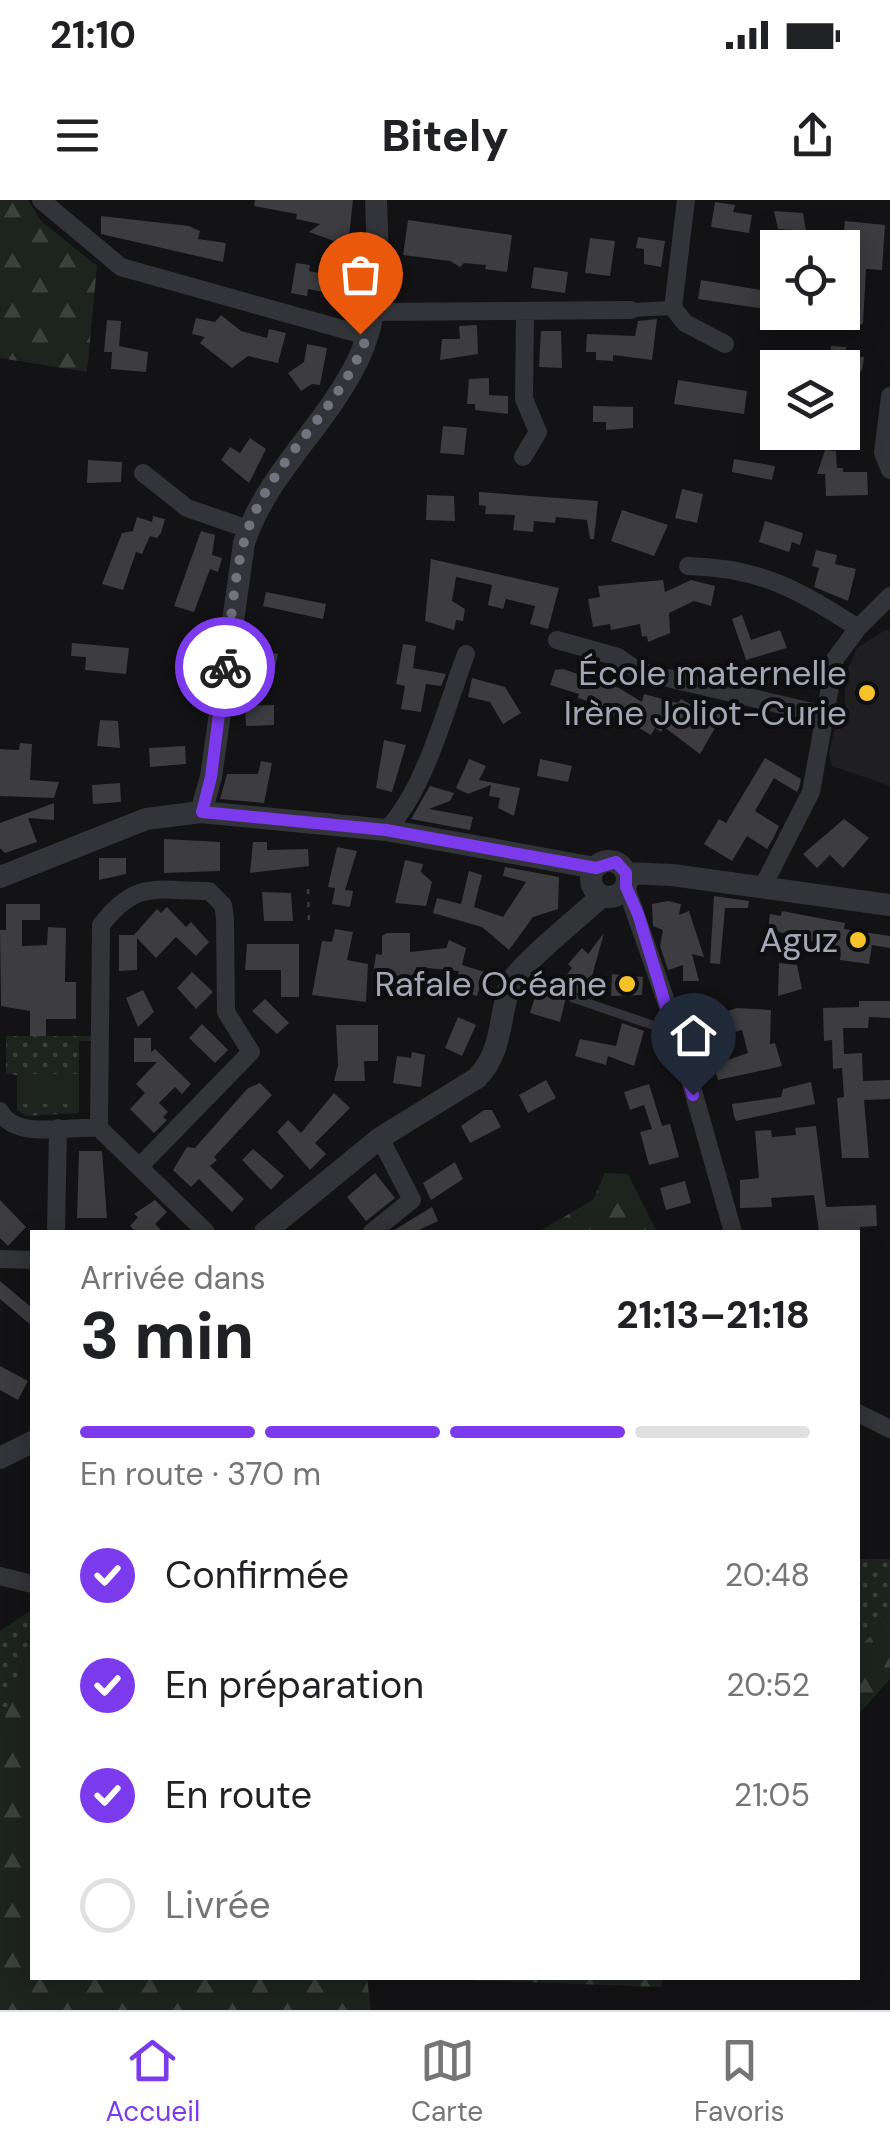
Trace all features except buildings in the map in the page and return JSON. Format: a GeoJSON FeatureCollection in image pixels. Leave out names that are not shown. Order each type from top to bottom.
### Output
{"type":"FeatureCollection","features":[{"type":"Feature","properties":{"kind":"street"},"geometry":{"type":"LineString","coordinates":[[41,200],[121,267],[367,336]]}},
{"type":"Feature","properties":{"kind":"street"},"geometry":{"type":"LineString","coordinates":[[202,812],[248,529],[280,471],[342,389],[367,336],[378,273],[376,200]]}},
{"type":"Feature","properties":{"kind":"street"},"geometry":{"type":"LineString","coordinates":[[686,200],[673,308],[685,323],[725,344]]}},
{"type":"Feature","properties":{"kind":"street"},"geometry":{"type":"LineString","coordinates":[[373,312],[673,308]]}},
{"type":"Feature","properties":{"kind":"street"},"geometry":{"type":"LineString","coordinates":[[523,457],[538,432],[524,399],[525,310]]}},
{"type":"Feature","properties":{"kind":"street"},"geometry":{"type":"LineString","coordinates":[[890,396],[883,453],[890,470]]}},
{"type":"Feature","properties":{"kind":"street"},"geometry":{"type":"LineString","coordinates":[[143,473],[187,508],[248,529]]}},
{"type":"Feature","properties":{"kind":"street"},"geometry":{"type":"LineString","coordinates":[[688,566],[736,567],[800,591],[858,628]]}},
{"type":"Feature","properties":{"kind":"street"},"geometry":{"type":"LineString","coordinates":[[762,888],[810,792],[835,658],[858,628],[886,605]]}},
{"type":"Feature","properties":{"kind":"street"},"geometry":{"type":"LineString","coordinates":[[557,640],[618,657],[638,671],[826,716]]}},
{"type":"Feature","properties":{"kind":"street"},"geometry":{"type":"LineString","coordinates":[[386,830],[400,816],[416,784],[466,654]]}},
{"type":"Feature","properties":{"kind":"street"},"geometry":{"type":"LineString","coordinates":[[0,877],[146,819],[202,812],[386,830],[596,868],[616,862],[626,880],[675,1028],[732,1230]]}},
{"type":"Feature","properties":{"kind":"street"},"geometry":{"type":"LineString","coordinates":[[596,868],[592,886],[602,896]]}},
{"type":"Feature","properties":{"kind":"street"},"geometry":{"type":"LineString","coordinates":[[626,880],[762,888],[890,906]]}},
{"type":"Feature","properties":{"kind":"street"},"geometry":{"type":"LineString","coordinates":[[267,1230],[380,1138],[477,1078],[490,1064],[512,980],[602,896],[615,896],[626,880]]}},
{"type":"Feature","properties":{"kind":"street"},"geometry":{"type":"LineString","coordinates":[[99,1128],[100,925],[128,894],[140,890],[208,892],[216,896],[225,918],[226,1012],[251,1052],[140,1166]]}},
{"type":"Feature","properties":{"kind":"street"},"geometry":{"type":"LineString","coordinates":[[0,1111],[13,1124],[99,1128],[204,1230]]}},
{"type":"Feature","properties":{"kind":"street"},"geometry":{"type":"LineString","coordinates":[[56,1230],[58,1128]]}},
{"type":"Feature","properties":{"kind":"street"},"geometry":{"type":"LineString","coordinates":[[374,1230],[412,1200],[380,1138]]}},
{"type":"Feature","properties":{"kind":"street"},"geometry":{"type":"LineString","coordinates":[[0,1258],[30,1260]]}},
{"type":"Feature","properties":{"kind":"street"},"geometry":{"type":"LineString","coordinates":[[860,1414],[890,1429]]}},
{"type":"Feature","properties":{"kind":"street"},"geometry":{"type":"LineString","coordinates":[[3,1450],[30,1443]]}},
{"type":"Feature","properties":{"kind":"street"},"geometry":{"type":"LineString","coordinates":[[0,1576],[30,1584]]}},
{"type":"Feature","properties":{"kind":"lane"},"geometry":{"type":"LineString","coordinates":[[573,998],[661,1028],[675,1028]]}},
{"type":"Feature","properties":{"kind":"path"},"geometry":{"type":"LineString","coordinates":[[308,890],[309,924]]}},
{"type":"Feature","properties":{"kind":"shaded area","name":"École maternelle Irène Joliot-Curie"},"geometry":{"type":"Polygon","coordinates":[[[885,630],[890,631],[890,786],[832,766],[829,755],[834,730],[843,724],[846,673],[857,648],[885,630]]]}},
{"type":"Feature","properties":{"kind":"green space"},"geometry":{"type":"Polygon","coordinates":[[[0,200],[28,200],[41,221],[97,266],[87,372],[0,358],[0,200]]]}},
{"type":"Feature","properties":{"kind":"green space"},"geometry":{"type":"Polygon","coordinates":[[[6,1036],[94,1036],[94,1041],[79,1041],[79,1113],[26,1116],[17,1110],[17,1075],[6,1074],[6,1036]]]}},
{"type":"Feature","properties":{"kind":"green space"},"geometry":{"type":"Polygon","coordinates":[[[17,1074],[79,1074],[79,1104],[17,1104],[17,1074]]]}},
{"type":"Feature","properties":{"kind":"green space"},"geometry":{"type":"Polygon","coordinates":[[[605,1173],[628,1174],[656,1230],[541,1230],[593,1200],[605,1173]]]}},
{"type":"Feature","properties":{"kind":"green space"},"geometry":{"type":"Polygon","coordinates":[[[860,1559],[890,1559],[890,1618],[860,1646],[860,1559]]]}},
{"type":"Feature","properties":{"kind":"green space"},"geometry":{"type":"Polygon","coordinates":[[[30,1611],[30,1644],[0,1732],[0,1631],[30,1611]]]}},
{"type":"Feature","properties":{"kind":"green space"},"geometry":{"type":"Polygon","coordinates":[[[890,1618],[890,1679],[860,1713],[860,1646],[890,1618]]]}},
{"type":"Feature","properties":{"kind":"green space"},"geometry":{"type":"Polygon","coordinates":[[[30,1644],[30,1980],[367,1980],[371,2010],[0,2010],[0,1732],[30,1644]]]}},
{"type":"Feature","properties":{"kind":"green space"},"geometry":{"type":"Polygon","coordinates":[[[469,1980],[663,1980],[661,1987],[469,1980]]]}},
{"type":"Feature","properties":{"kind":"way so far"},"geometry":{"type":"LineString","coordinates":[[225,667],[244,544],[256,509],[342,389],[367,336],[360,334]]}},
{"type":"Feature","properties":{"kind":"place","name":"École maternelle Irène Joliot-Curie"},"geometry":{"type":"Point","coordinates":[867,693]}},
{"type":"Feature","properties":{"kind":"place","name":"Aguz"},"geometry":{"type":"Point","coordinates":[858,940]}},
{"type":"Feature","properties":{"kind":"place","name":"Rafale Océane"},"geometry":{"type":"Point","coordinates":[627,984]}},
{"type":"Feature","properties":{"kind":"route"},"geometry":{"type":"LineString","coordinates":[[225,667],[211,777],[202,812],[386,830],[596,868],[601,863],[616,862],[626,873],[626,887],[675,1028],[693,1095]]}}]}
